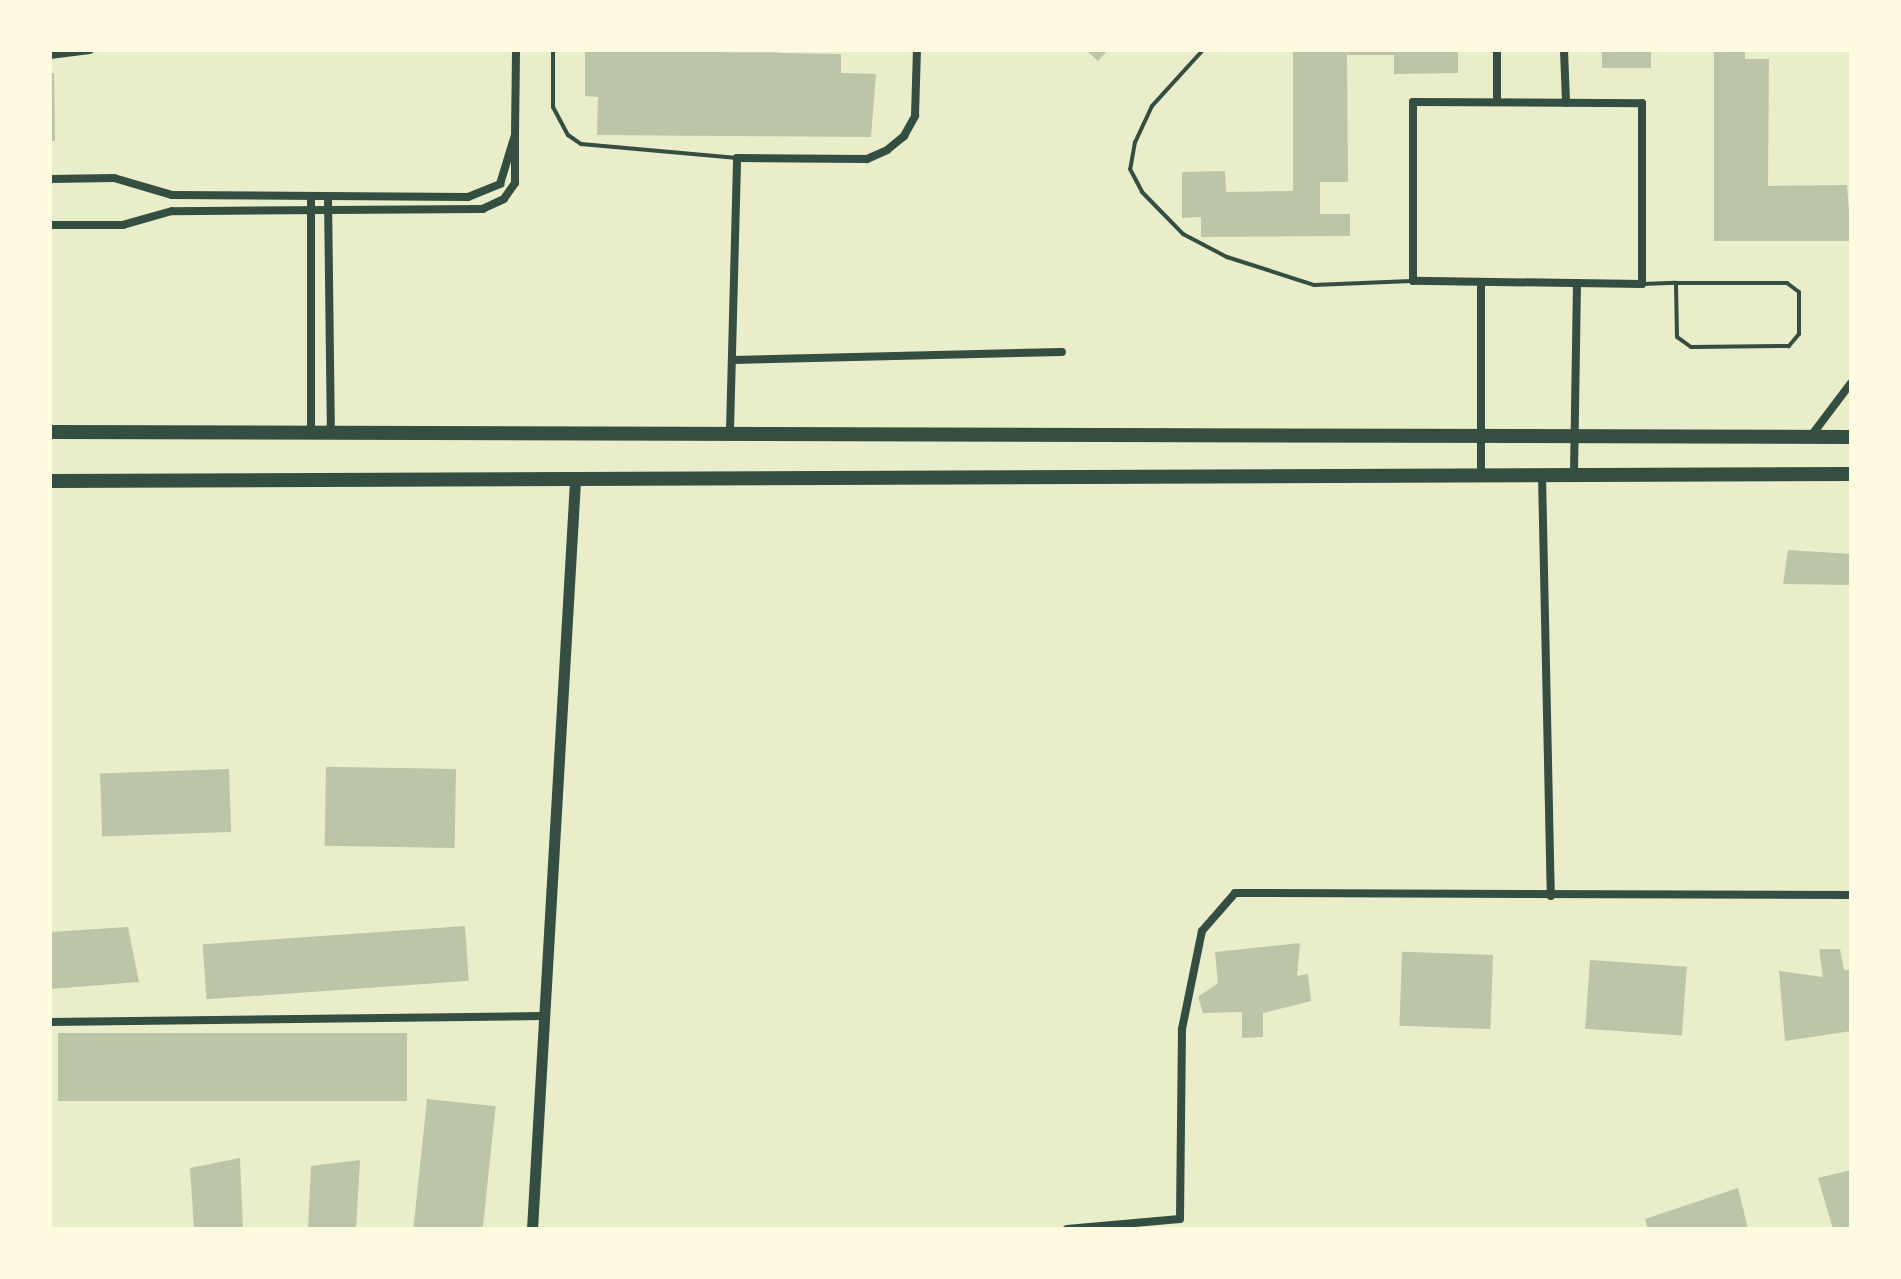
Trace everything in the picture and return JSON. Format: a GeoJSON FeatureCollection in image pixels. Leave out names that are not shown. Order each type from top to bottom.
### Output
{"type":"FeatureCollection","features":[{"type":"Feature","properties":{"kind":"main road"},"geometry":{"type":"LineString","coordinates":[[50,432],[730,430],[1851,437]]}},
{"type":"Feature","properties":{"kind":"main road"},"geometry":{"type":"LineString","coordinates":[[50,481],[575,481],[1481,473],[1851,474]]}},
{"type":"Feature","properties":{"kind":"street"},"geometry":{"type":"LineString","coordinates":[[50,55],[90,50]]}},
{"type":"Feature","properties":{"kind":"street"},"geometry":{"type":"LineString","coordinates":[[50,225],[123,225],[172,211],[470,212],[495,205],[515,183],[516,50]]}},
{"type":"Feature","properties":{"kind":"street"},"geometry":{"type":"LineString","coordinates":[[730,430],[737,158],[867,159],[887,150],[904,136],[915,116],[917,50]]}},
{"type":"Feature","properties":{"kind":"street"},"geometry":{"type":"LineString","coordinates":[[1497,50],[1497,102]]}},
{"type":"Feature","properties":{"kind":"street"},"geometry":{"type":"LineString","coordinates":[[1564,50],[1566,103]]}},
{"type":"Feature","properties":{"kind":"street"},"geometry":{"type":"LineString","coordinates":[[1413,102],[1497,102],[1642,103],[1642,284],[1413,281],[1413,102]]}},
{"type":"Feature","properties":{"kind":"street"},"geometry":{"type":"LineString","coordinates":[[50,179],[114,178],[172,195],[480,195],[506,175],[515,135]]}},
{"type":"Feature","properties":{"kind":"street"},"geometry":{"type":"LineString","coordinates":[[311,196],[311,431]]}},
{"type":"Feature","properties":{"kind":"street"},"geometry":{"type":"LineString","coordinates":[[328,196],[331,431]]}},
{"type":"Feature","properties":{"kind":"street"},"geometry":{"type":"LineString","coordinates":[[1481,282],[1481,473]]}},
{"type":"Feature","properties":{"kind":"street"},"geometry":{"type":"LineString","coordinates":[[1574,474],[1577,283]]}},
{"type":"Feature","properties":{"kind":"street"},"geometry":{"type":"LineString","coordinates":[[733,360],[1062,352]]}},
{"type":"Feature","properties":{"kind":"street"},"geometry":{"type":"LineString","coordinates":[[1811,436],[1851,383]]}},
{"type":"Feature","properties":{"kind":"street"},"geometry":{"type":"LineString","coordinates":[[1542,475],[1551,896]]}},
{"type":"Feature","properties":{"kind":"street"},"geometry":{"type":"LineString","coordinates":[[532,1229],[575,481]]}},
{"type":"Feature","properties":{"kind":"street"},"geometry":{"type":"LineString","coordinates":[[1067,1229],[1180,1219],[1182,1029],[1202,931],[1235,893],[1851,895]]}},
{"type":"Feature","properties":{"kind":"street"},"geometry":{"type":"LineString","coordinates":[[50,1022],[544,1016]]}},
{"type":"Feature","properties":{"kind":"lane"},"geometry":{"type":"LineString","coordinates":[[553,50],[553,107],[568,135],[581,144],[737,158]]}},
{"type":"Feature","properties":{"kind":"lane"},"geometry":{"type":"LineString","coordinates":[[1203,50],[1152,106],[1135,142],[1130,169],[1142,192],[1183,234],[1227,257],[1314,285],[1413,281]]}},
{"type":"Feature","properties":{"kind":"lane"},"geometry":{"type":"LineString","coordinates":[[1642,284],[1676,283],[1787,283],[1799,292],[1799,334],[1789,346],[1691,347],[1677,337],[1676,283]]}},
{"type":"Feature","properties":{"kind":"green space"},"geometry":{"type":"Polygon","coordinates":[[[630,50],[777,50],[777,53],[630,50]]]}},
{"type":"Feature","properties":{"kind":"building"},"geometry":{"type":"Polygon","coordinates":[[[585,50],[841,54],[841,73],[876,74],[871,137],[597,135],[598,97],[585,96],[585,50]]]}},
{"type":"Feature","properties":{"kind":"building"},"geometry":{"type":"Polygon","coordinates":[[[1086,50],[1108,50],[1098,61],[1086,50]]]}},
{"type":"Feature","properties":{"kind":"building"},"geometry":{"type":"Polygon","coordinates":[[[1293,50],[1458,50],[1458,73],[1394,74],[1394,55],[1347,55],[1348,182],[1320,182],[1320,214],[1350,214],[1350,236],[1201,237],[1201,217],[1182,218],[1182,172],[1225,171],[1226,192],[1293,191],[1293,50]]]}},
{"type":"Feature","properties":{"kind":"building"},"geometry":{"type":"Polygon","coordinates":[[[1602,50],[1651,50],[1651,68],[1602,68],[1602,50]]]}},
{"type":"Feature","properties":{"kind":"building"},"geometry":{"type":"Polygon","coordinates":[[[1714,50],[1745,50],[1745,59],[1769,59],[1768,186],[1847,185],[1851,241],[1714,241],[1714,50]]]}},
{"type":"Feature","properties":{"kind":"building"},"geometry":{"type":"Polygon","coordinates":[[[50,73],[54,73],[55,141],[50,141],[50,73]]]}},
{"type":"Feature","properties":{"kind":"building"},"geometry":{"type":"Polygon","coordinates":[[[1788,550],[1851,554],[1851,585],[1783,584],[1788,550]]]}},
{"type":"Feature","properties":{"kind":"building"},"geometry":{"type":"Polygon","coordinates":[[[326,767],[456,769],[455,848],[325,846],[326,767]]]}},
{"type":"Feature","properties":{"kind":"building"},"geometry":{"type":"Polygon","coordinates":[[[229,769],[231,832],[102,836],[100,774],[229,769]]]}},
{"type":"Feature","properties":{"kind":"building"},"geometry":{"type":"Polygon","coordinates":[[[465,926],[469,981],[206,999],[203,944],[465,926]]]}},
{"type":"Feature","properties":{"kind":"building"},"geometry":{"type":"Polygon","coordinates":[[[128,927],[139,982],[50,989],[50,932],[128,927]]]}},
{"type":"Feature","properties":{"kind":"building"},"geometry":{"type":"Polygon","coordinates":[[[1300,943],[1297,976],[1308,974],[1311,1001],[1263,1013],[1263,1037],[1242,1038],[1242,1012],[1203,1013],[1198,997],[1218,983],[1215,952],[1300,943]]]}},
{"type":"Feature","properties":{"kind":"building"},"geometry":{"type":"Polygon","coordinates":[[[1819,949],[1840,949],[1844,970],[1851,970],[1851,1031],[1785,1041],[1779,971],[1823,977],[1819,949]]]}},
{"type":"Feature","properties":{"kind":"building"},"geometry":{"type":"Polygon","coordinates":[[[1402,952],[1493,955],[1490,1029],[1399,1026],[1402,952]]]}},
{"type":"Feature","properties":{"kind":"building"},"geometry":{"type":"Polygon","coordinates":[[[1590,960],[1687,967],[1682,1036],[1585,1029],[1590,960]]]}},
{"type":"Feature","properties":{"kind":"building"},"geometry":{"type":"Polygon","coordinates":[[[58,1033],[407,1033],[407,1101],[58,1101],[58,1033]]]}},
{"type":"Feature","properties":{"kind":"building"},"geometry":{"type":"Polygon","coordinates":[[[427,1099],[496,1106],[483,1229],[413,1228],[427,1099]]]}},
{"type":"Feature","properties":{"kind":"building"},"geometry":{"type":"Polygon","coordinates":[[[240,1158],[243,1229],[194,1229],[190,1168],[240,1158]]]}},
{"type":"Feature","properties":{"kind":"building"},"geometry":{"type":"Polygon","coordinates":[[[360,1160],[356,1229],[308,1229],[311,1166],[360,1160]]]}},
{"type":"Feature","properties":{"kind":"building"},"geometry":{"type":"Polygon","coordinates":[[[1851,1170],[1851,1228],[1833,1229],[1818,1178],[1851,1170]]]}},
{"type":"Feature","properties":{"kind":"building"},"geometry":{"type":"Polygon","coordinates":[[[1738,1188],[1748,1229],[1648,1229],[1645,1219],[1738,1188]]]}}]}
